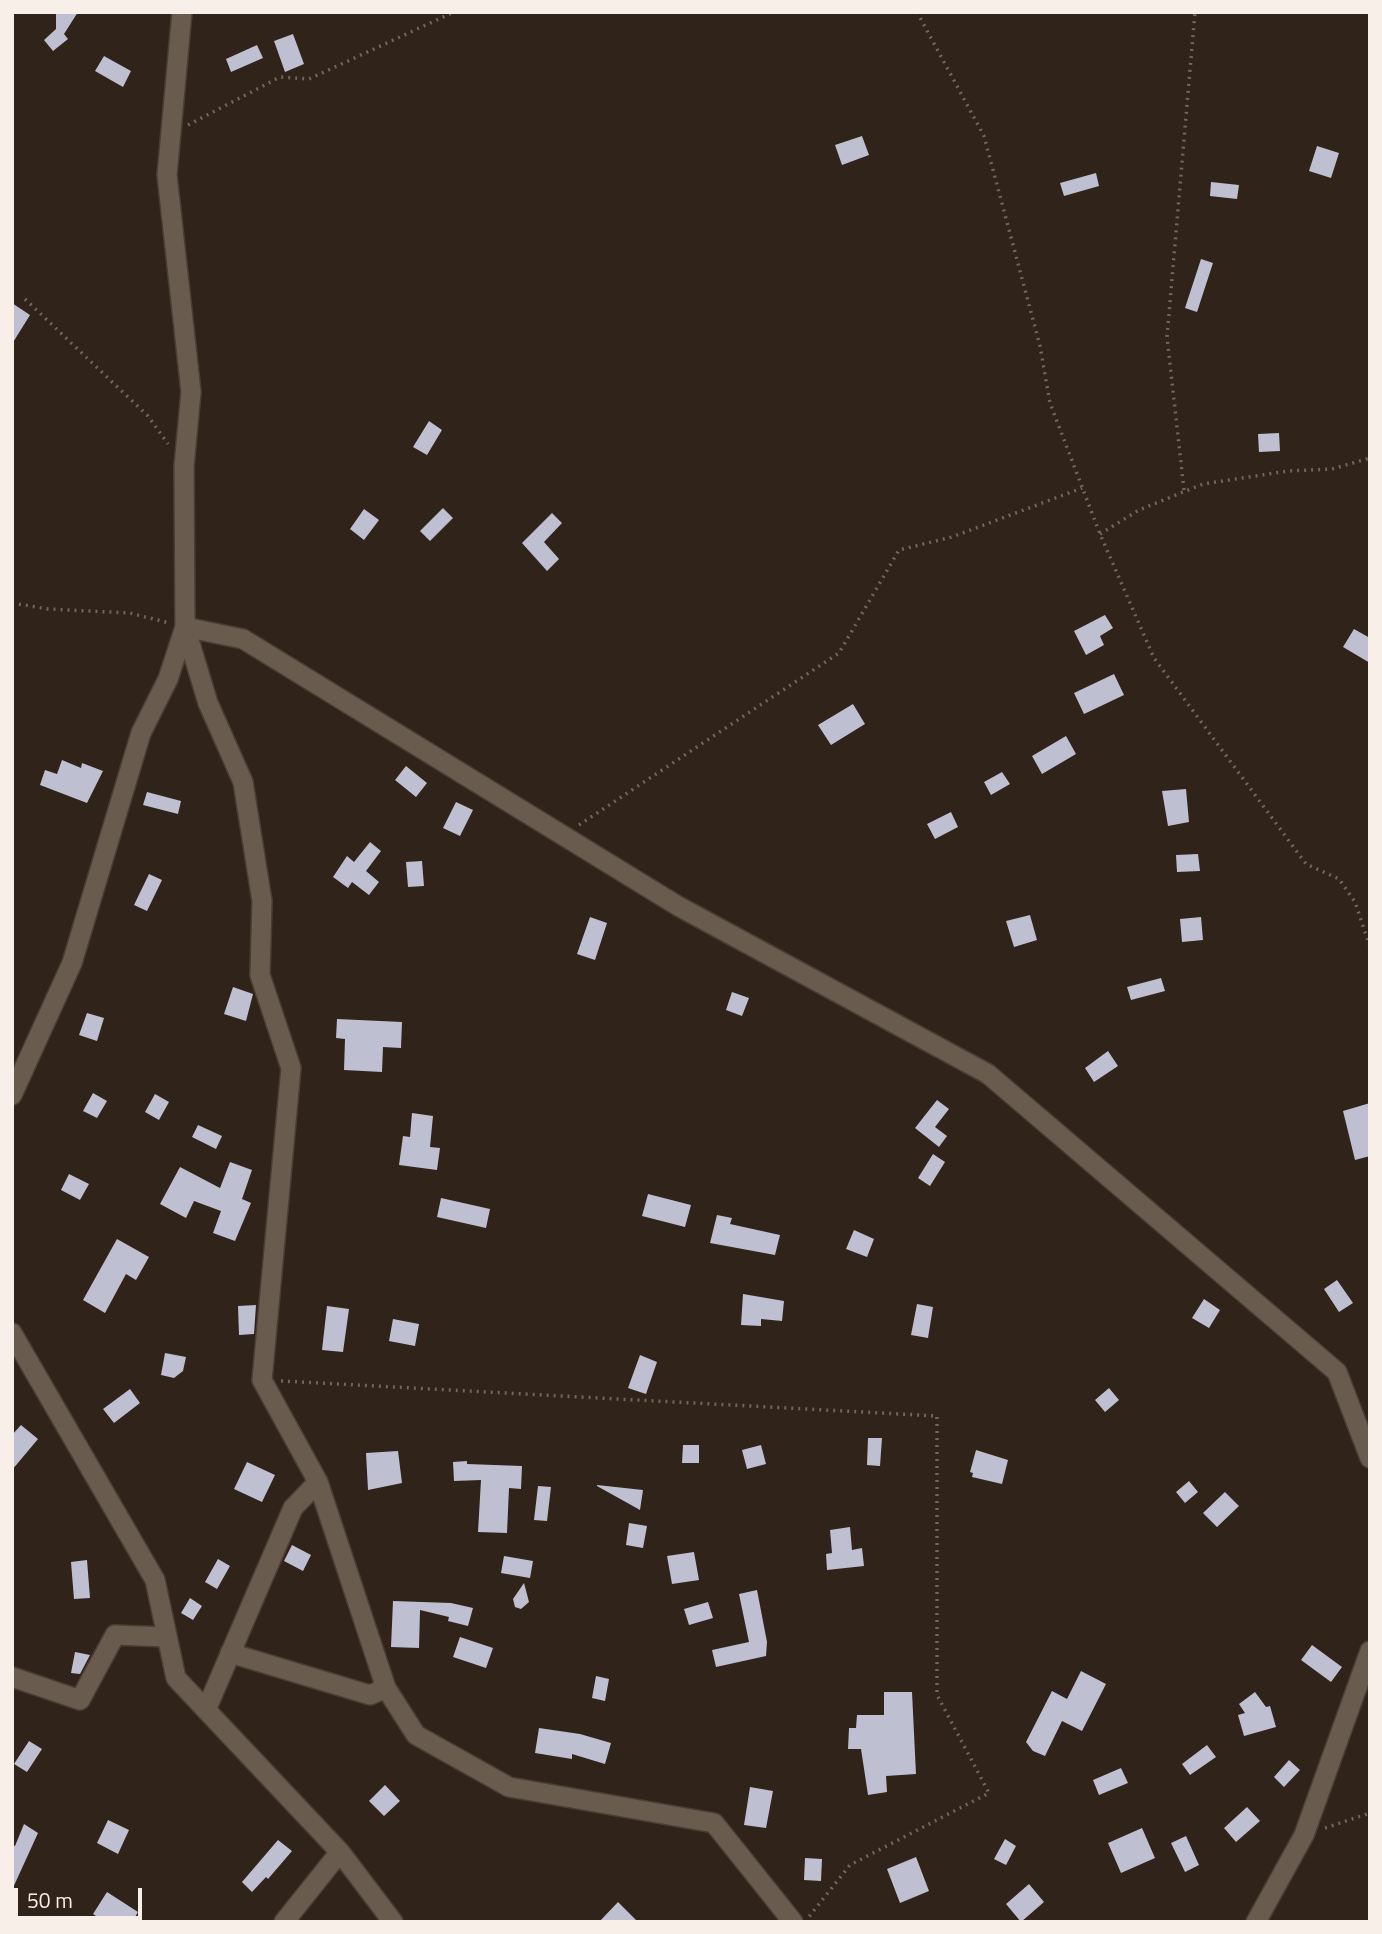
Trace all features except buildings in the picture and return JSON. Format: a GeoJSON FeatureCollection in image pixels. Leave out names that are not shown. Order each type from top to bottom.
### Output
{"type":"FeatureCollection","features":[{"type":"Feature","properties":{"kind":"street"},"geometry":{"type":"LineString","coordinates":[[182,12],[167,174],[191,392],[184,466],[185,627],[208,703],[243,782],[262,901],[260,975],[291,1068],[262,1380],[318,1482],[386,1688],[416,1735],[509,1787],[714,1822],[793,1922]]}},
{"type":"Feature","properties":{"kind":"street"},"geometry":{"type":"LineString","coordinates":[[185,627],[243,639],[566,834],[678,906],[988,1074],[1337,1372],[1370,1458]]}},
{"type":"Feature","properties":{"kind":"street"},"geometry":{"type":"LineString","coordinates":[[12,1095],[72,963],[141,733],[168,679],[185,627]]}},
{"type":"Feature","properties":{"kind":"street"},"geometry":{"type":"LineString","coordinates":[[12,1333],[155,1580],[176,1678],[341,1852],[393,1922]]}},
{"type":"Feature","properties":{"kind":"street"},"geometry":{"type":"LineString","coordinates":[[206,1710],[293,1508],[318,1482]]}},
{"type":"Feature","properties":{"kind":"street"},"geometry":{"type":"LineString","coordinates":[[12,1677],[80,1700],[115,1635],[167,1637]]}},
{"type":"Feature","properties":{"kind":"street"},"geometry":{"type":"LineString","coordinates":[[1256,1922],[1304,1835],[1370,1651]]}},
{"type":"Feature","properties":{"kind":"street"},"geometry":{"type":"LineString","coordinates":[[230,1653],[370,1696],[386,1688]]}},
{"type":"Feature","properties":{"kind":"street"},"geometry":{"type":"LineString","coordinates":[[284,1922],[341,1852]]}},
{"type":"Feature","properties":{"kind":"path"},"geometry":{"type":"LineString","coordinates":[[171,134],[280,77],[309,79],[454,12]]}},
{"type":"Feature","properties":{"kind":"path"},"geometry":{"type":"LineString","coordinates":[[917,12],[984,136],[1040,346],[1050,403],[1100,534],[1154,658],[1306,864],[1339,879],[1355,902],[1370,947]]}},
{"type":"Feature","properties":{"kind":"path"},"geometry":{"type":"LineString","coordinates":[[1184,490],[1167,337],[1195,12]]}},
{"type":"Feature","properties":{"kind":"path"},"geometry":{"type":"LineString","coordinates":[[25,299],[148,416],[184,466]]}},
{"type":"Feature","properties":{"kind":"path"},"geometry":{"type":"LineString","coordinates":[[1100,534],[1139,510],[1203,484],[1288,471],[1332,469],[1370,458]]}},
{"type":"Feature","properties":{"kind":"path"},"geometry":{"type":"LineString","coordinates":[[566,834],[839,653],[899,551],[952,537],[1082,488]]}},
{"type":"Feature","properties":{"kind":"path"},"geometry":{"type":"LineString","coordinates":[[12,603],[130,613],[185,627]]}},
{"type":"Feature","properties":{"kind":"path"},"geometry":{"type":"LineString","coordinates":[[262,1380],[937,1416],[937,1695],[989,1793],[850,1865],[805,1922]]}},
{"type":"Feature","properties":{"kind":"path"},"geometry":{"type":"LineString","coordinates":[[1304,1835],[1370,1813]]}}]}
